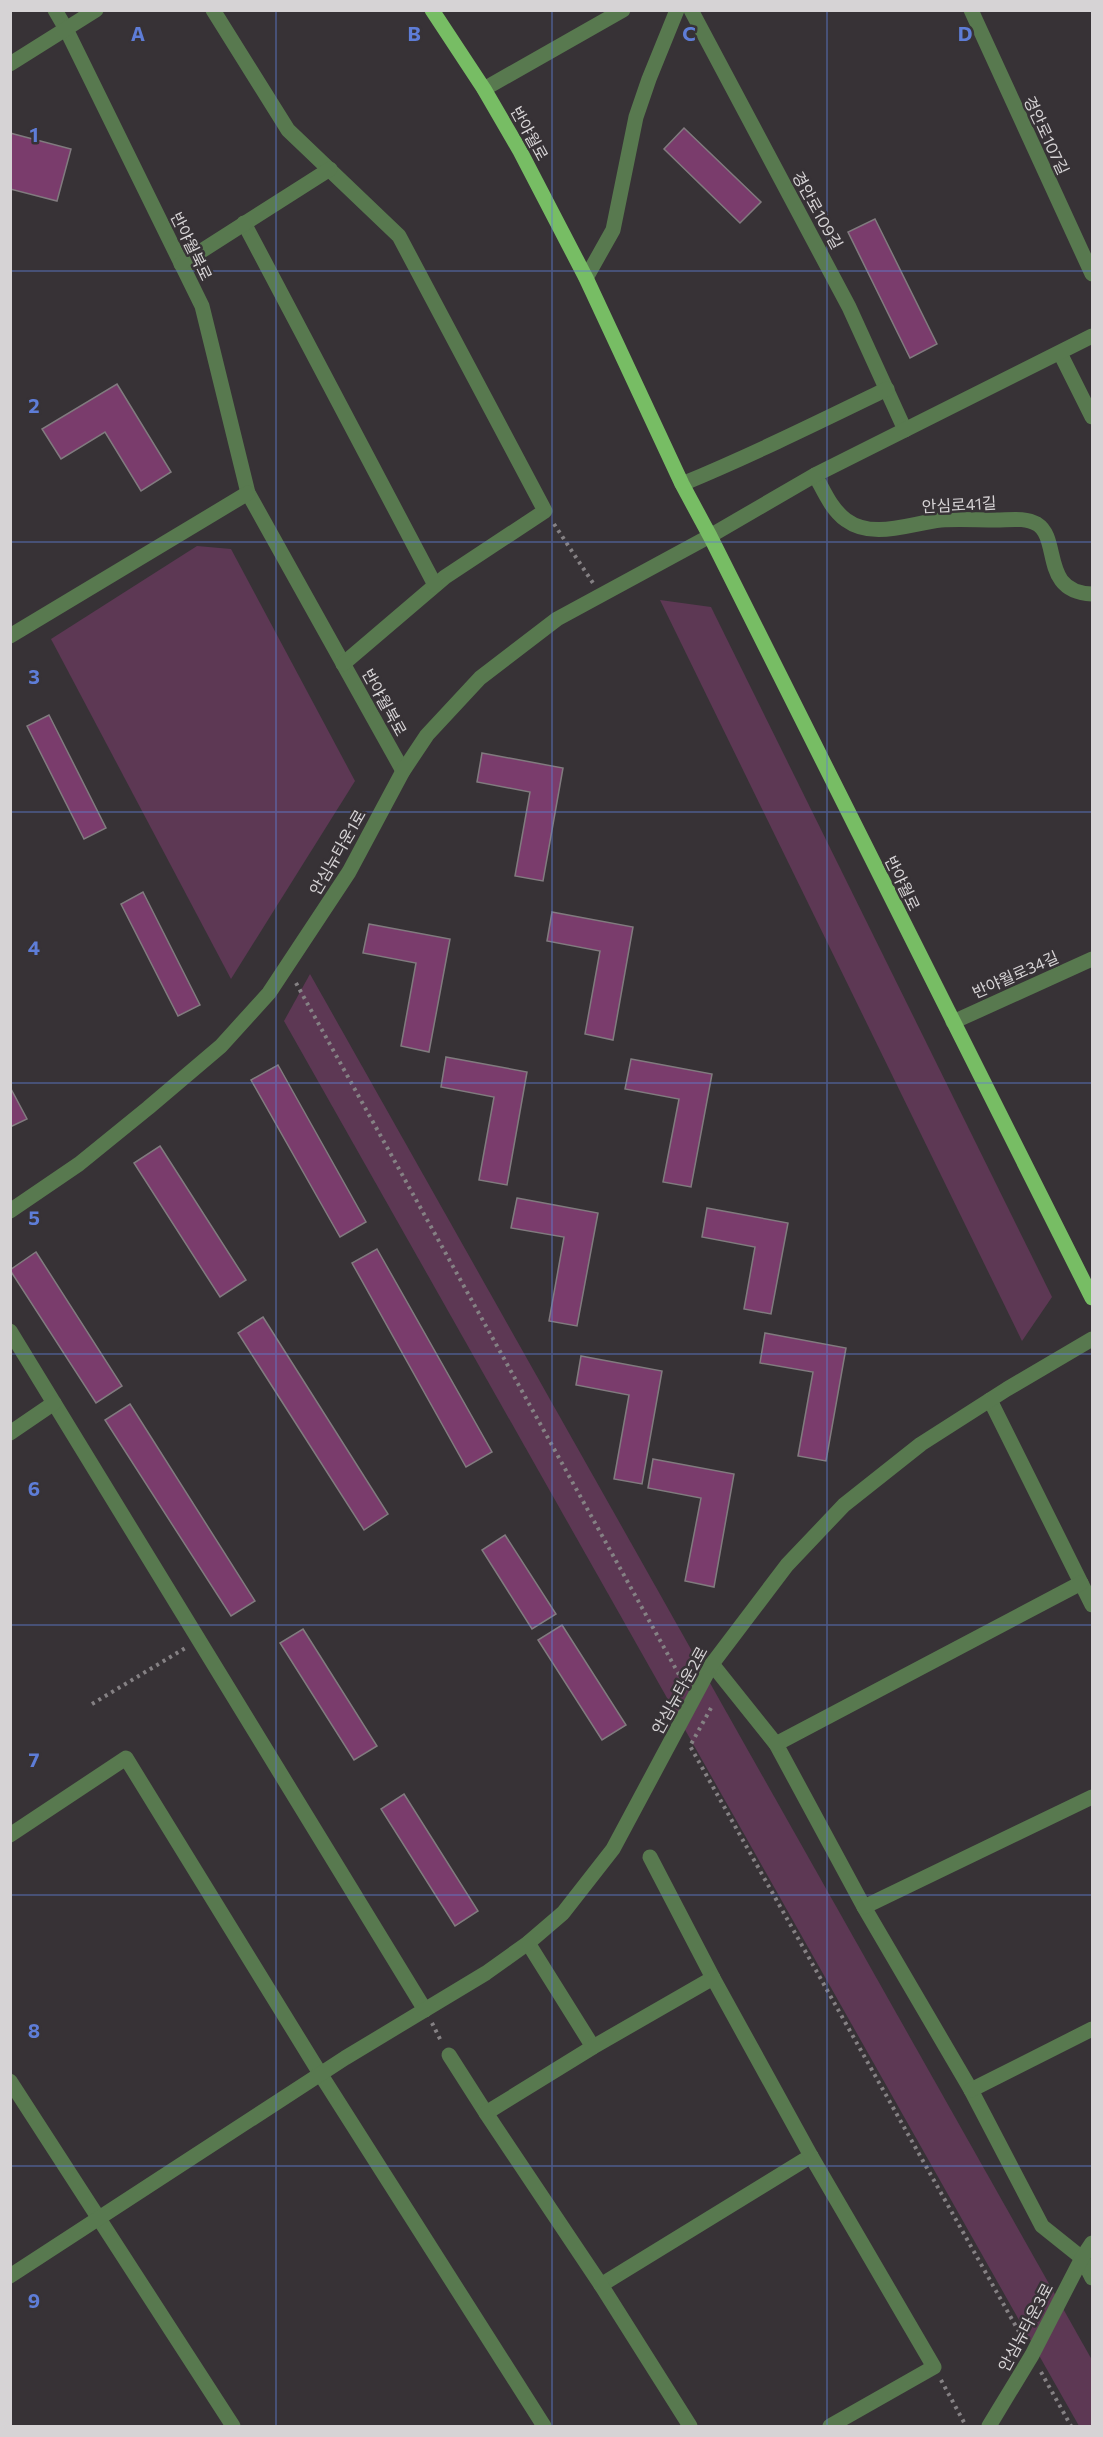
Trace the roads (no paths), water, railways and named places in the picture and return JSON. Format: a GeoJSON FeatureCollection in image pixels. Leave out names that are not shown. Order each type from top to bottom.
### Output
{"type":"FeatureCollection","features":[{"type":"Feature","properties":{"kind":"main road","name":"반야월로"},"geometry":{"type":"LineString","coordinates":[[432,10],[484,89],[520,151],[586,278],[682,484],[1092,1298]]}},
{"type":"Feature","properties":{"kind":"street","name":"반야월북로"},"geometry":{"type":"LineString","coordinates":[[55,10],[202,306],[248,493],[403,771]]}},
{"type":"Feature","properties":{"kind":"street"},"geometry":{"type":"LineString","coordinates":[[10,64],[96,10]]}},
{"type":"Feature","properties":{"kind":"street"},"geometry":{"type":"LineString","coordinates":[[213,10],[288,130],[399,236],[545,511],[435,585],[343,664]]}},
{"type":"Feature","properties":{"kind":"street"},"geometry":{"type":"LineString","coordinates":[[484,89],[623,10]]}},
{"type":"Feature","properties":{"kind":"street"},"geometry":{"type":"LineString","coordinates":[[586,278],[613,230],[636,117],[652,70],[677,10]]}},
{"type":"Feature","properties":{"kind":"street","name":"경안로109길"},"geometry":{"type":"LineString","coordinates":[[691,10],[844,297],[905,430]]}},
{"type":"Feature","properties":{"kind":"street","name":"경안로107길"},"geometry":{"type":"LineString","coordinates":[[971,10],[1092,274]]}},
{"type":"Feature","properties":{"kind":"street"},"geometry":{"type":"LineString","coordinates":[[181,264],[330,170]]}},
{"type":"Feature","properties":{"kind":"street"},"geometry":{"type":"LineString","coordinates":[[244,223],[435,585]]}},
{"type":"Feature","properties":{"kind":"street"},"geometry":{"type":"LineString","coordinates":[[710,536],[815,475],[1092,336]]}},
{"type":"Feature","properties":{"kind":"street"},"geometry":{"type":"LineString","coordinates":[[1060,353],[1092,417]]}},
{"type":"Feature","properties":{"kind":"street"},"geometry":{"type":"LineString","coordinates":[[682,484],[777,444],[812,424],[887,389]]}},
{"type":"Feature","properties":{"kind":"street","name":"안심로41길"},"geometry":{"type":"LineString","coordinates":[[815,475],[837,511],[856,525],[868,528],[884,529],[941,520],[1023,520],[1037,525],[1047,539],[1059,577],[1065,585],[1090,594]]}},
{"type":"Feature","properties":{"kind":"street"},"geometry":{"type":"LineString","coordinates":[[10,636],[248,493]]}},
{"type":"Feature","properties":{"kind":"street","name":"안심뉴타운1로"},"geometry":{"type":"LineString","coordinates":[[10,1211],[79,1164],[221,1046],[269,993],[349,872],[403,771],[427,735],[480,678],[557,619],[710,536]]}},
{"type":"Feature","properties":{"kind":"street","name":"반야월로34길"},"geometry":{"type":"LineString","coordinates":[[952,1022],[1092,959]]}},
{"type":"Feature","properties":{"kind":"street"},"geometry":{"type":"LineString","coordinates":[[10,1331],[425,2010]]}},
{"type":"Feature","properties":{"kind":"street","name":"안심뉴타운2로"},"geometry":{"type":"LineString","coordinates":[[10,2276],[98,2217],[486,1972],[528,1943],[563,1913],[613,1849],[712,1664],[787,1566],[844,1505],[921,1444],[1092,1339]]}},
{"type":"Feature","properties":{"kind":"street"},"geometry":{"type":"LineString","coordinates":[[990,1400],[1092,1605]]}},
{"type":"Feature","properties":{"kind":"street"},"geometry":{"type":"LineString","coordinates":[[10,1433],[54,1403]]}},
{"type":"Feature","properties":{"kind":"street"},"geometry":{"type":"LineString","coordinates":[[776,1744],[1081,1583]]}},
{"type":"Feature","properties":{"kind":"street"},"geometry":{"type":"LineString","coordinates":[[712,1664],[776,1744],[864,1907],[971,2090],[1041,2226],[1082,2258],[1092,2278]]}},
{"type":"Feature","properties":{"kind":"street"},"geometry":{"type":"LineString","coordinates":[[10,1835],[126,1758],[321,2075],[544,2427]]}},
{"type":"Feature","properties":{"kind":"street"},"geometry":{"type":"LineString","coordinates":[[864,1907],[1092,1797]]}},
{"type":"Feature","properties":{"kind":"street"},"geometry":{"type":"LineString","coordinates":[[650,1857],[712,1978],[811,2156],[934,2367],[830,2427]]}},
{"type":"Feature","properties":{"kind":"street"},"geometry":{"type":"LineString","coordinates":[[528,1943],[593,2047]]}},
{"type":"Feature","properties":{"kind":"street"},"geometry":{"type":"LineString","coordinates":[[486,2113],[712,1978]]}},
{"type":"Feature","properties":{"kind":"street"},"geometry":{"type":"LineString","coordinates":[[971,2090],[1092,2029]]}},
{"type":"Feature","properties":{"kind":"street"},"geometry":{"type":"LineString","coordinates":[[449,2055],[601,2285],[690,2427]]}},
{"type":"Feature","properties":{"kind":"street"},"geometry":{"type":"LineString","coordinates":[[10,2081],[233,2427]]}},
{"type":"Feature","properties":{"kind":"street"},"geometry":{"type":"LineString","coordinates":[[601,2285],[811,2156]]}},
{"type":"Feature","properties":{"kind":"street","name":"안심뉴타운3로"},"geometry":{"type":"LineString","coordinates":[[989,2427],[1032,2355],[1092,2243]]}}]}
